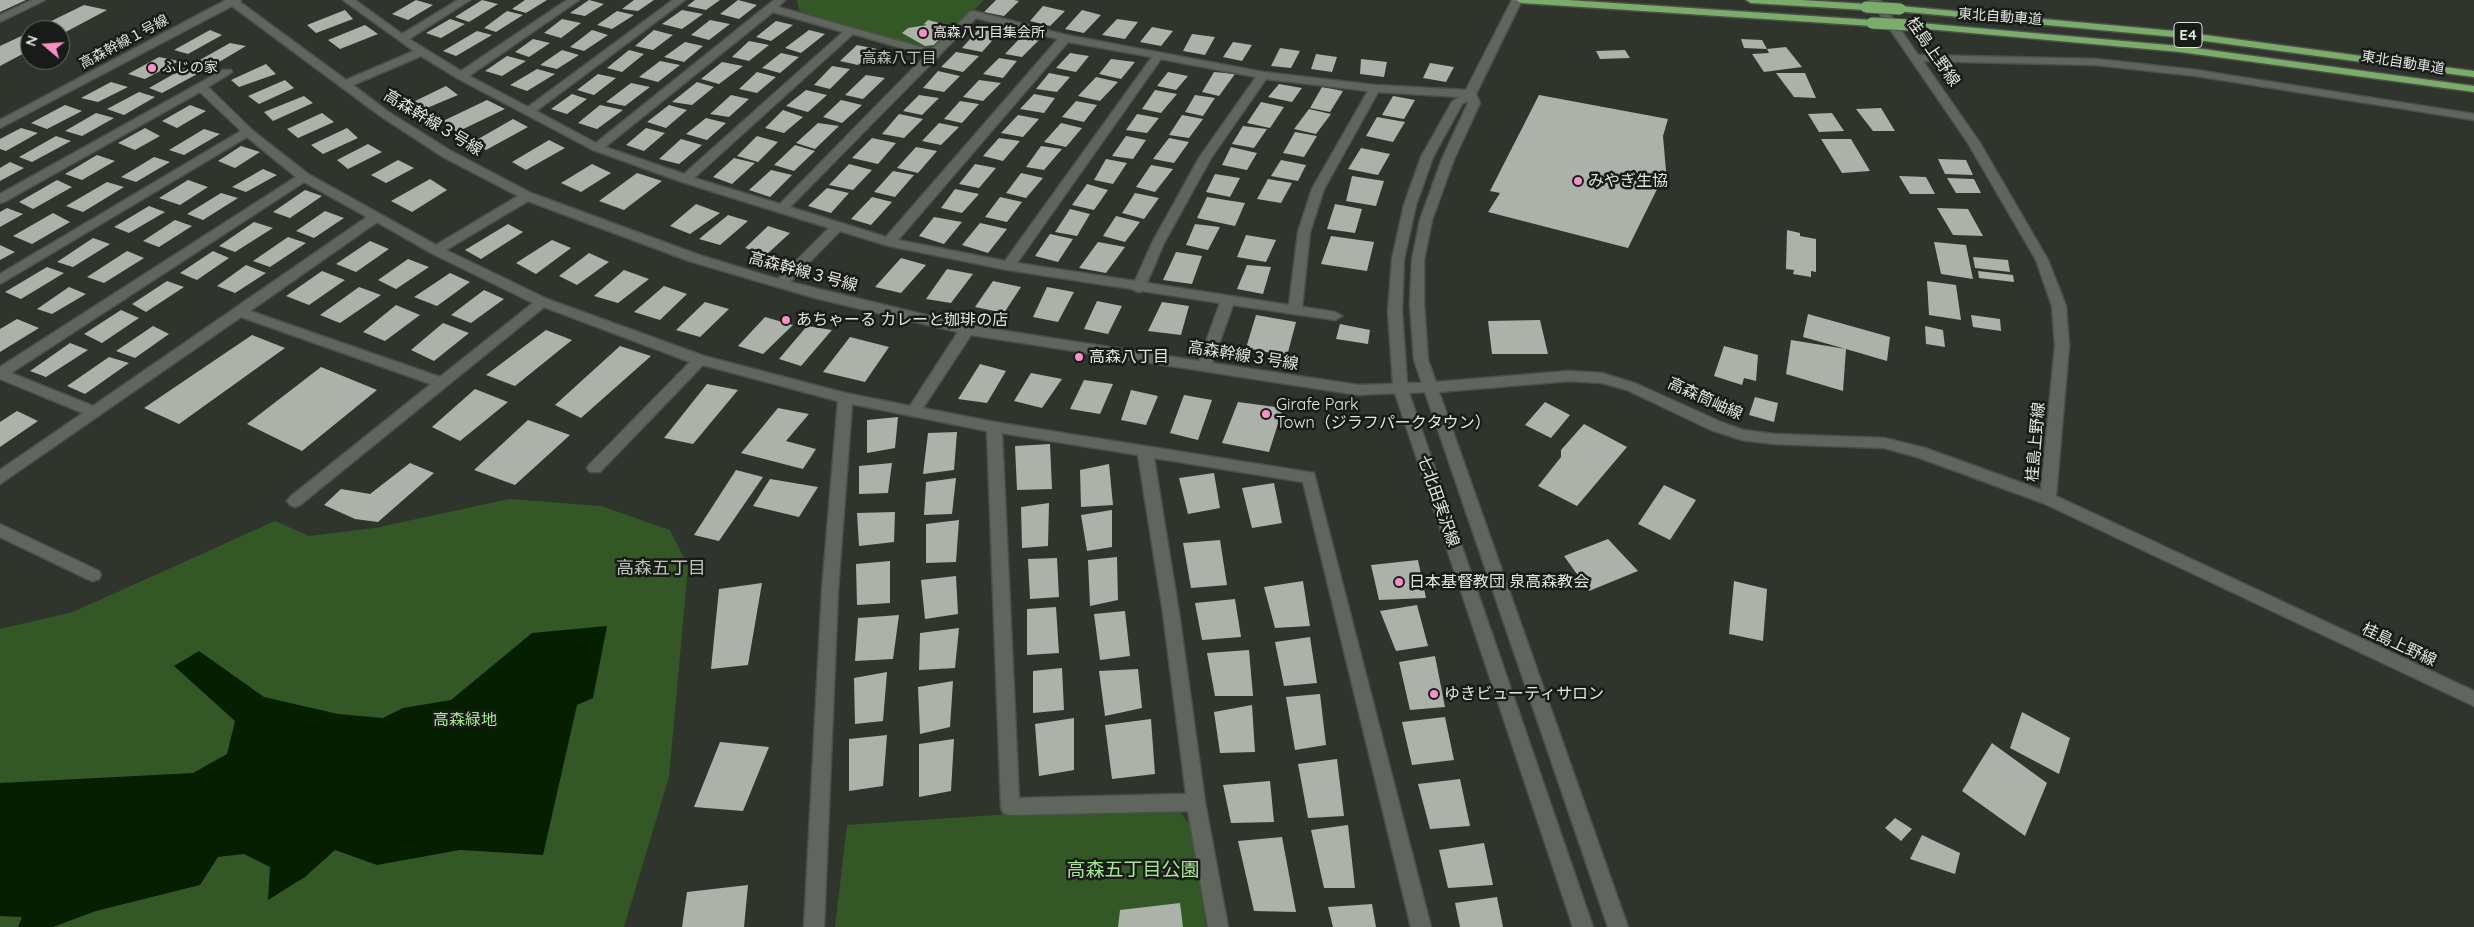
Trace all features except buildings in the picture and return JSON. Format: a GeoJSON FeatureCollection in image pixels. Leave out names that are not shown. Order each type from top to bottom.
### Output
{"type":"FeatureCollection","features":[{"type":"Feature","properties":{"kind":"highway","name":"東北自動車道"},"geometry":{"type":"LineString","coordinates":[[1521,0],[1909,25],[2180,49],[2474,90]]}},
{"type":"Feature","properties":{"kind":"highway","name":"東北自動車道"},"geometry":{"type":"LineString","coordinates":[[1750,0],[1870,3],[1900,9],[2175,34],[2474,74]]}},
{"type":"Feature","properties":{"kind":"street"},"geometry":{"type":"LineString","coordinates":[[0,19],[40,0]]}},
{"type":"Feature","properties":{"kind":"street"},"geometry":{"type":"LineString","coordinates":[[402,39],[465,0]]}},
{"type":"Feature","properties":{"kind":"street"},"geometry":{"type":"LineString","coordinates":[[460,76],[574,0]]}},
{"type":"Feature","properties":{"kind":"street"},"geometry":{"type":"LineString","coordinates":[[528,112],[680,0]]}},
{"type":"Feature","properties":{"kind":"street"},"geometry":{"type":"LineString","coordinates":[[597,148],[780,0]]}},
{"type":"Feature","properties":{"kind":"street","name":"七北田実沢線"},"geometry":{"type":"LineString","coordinates":[[1517,0],[1470,94],[1458,102],[1427,157],[1410,205],[1398,258],[1395,311],[1397,360],[1401,390],[1582,927]]}},
{"type":"Feature","properties":{"kind":"street","name":"高森幹線３号線"},"geometry":{"type":"LineString","coordinates":[[234,1],[344,85],[447,154],[527,196],[694,258],[780,284],[967,330],[1358,390],[1431,388]]}},
{"type":"Feature","properties":{"kind":"street","name":"高森幹線１号線"},"geometry":{"type":"LineString","coordinates":[[0,125],[234,1]]}},
{"type":"Feature","properties":{"kind":"street"},"geometry":{"type":"LineString","coordinates":[[351,1],[402,39],[460,76],[597,148],[686,179],[888,242],[1008,266],[1138,288],[1335,316]]}},
{"type":"Feature","properties":{"kind":"street","name":"桂島上野線"},"geometry":{"type":"LineString","coordinates":[[1870,3],[1917,58],[1974,142],[2042,260],[2059,306],[2062,346],[2048,500],[2474,699]]}},
{"type":"Feature","properties":{"kind":"street"},"geometry":{"type":"LineString","coordinates":[[771,8],[849,32],[933,54]]}},
{"type":"Feature","properties":{"kind":"street"},"geometry":{"type":"LineString","coordinates":[[782,209],[974,14],[1065,38],[1263,75],[1375,88],[1470,94],[1474,103],[1448,159],[1426,220],[1418,260],[1416,303],[1421,360],[1618,927]]}},
{"type":"Feature","properties":{"kind":"street"},"geometry":{"type":"LineString","coordinates":[[686,179],[849,32]]}},
{"type":"Feature","properties":{"kind":"street"},"geometry":{"type":"LineString","coordinates":[[888,242],[1065,38]]}},
{"type":"Feature","properties":{"kind":"street"},"geometry":{"type":"LineString","coordinates":[[344,85],[423,51]]}},
{"type":"Feature","properties":{"kind":"street"},"geometry":{"type":"LineString","coordinates":[[1008,266],[1158,56]]}},
{"type":"Feature","properties":{"kind":"street"},"geometry":{"type":"LineString","coordinates":[[1917,58],[2096,62],[2196,74],[2474,117]]}},
{"type":"Feature","properties":{"kind":"street"},"geometry":{"type":"LineString","coordinates":[[0,199],[227,72]]}},
{"type":"Feature","properties":{"kind":"street"},"geometry":{"type":"LineString","coordinates":[[1138,288],[1158,243],[1205,158],[1263,75]]}},
{"type":"Feature","properties":{"kind":"street"},"geometry":{"type":"LineString","coordinates":[[202,87],[248,132],[304,177],[436,250],[542,302],[700,360],[845,398],[994,427],[1309,477],[1421,927]]}},
{"type":"Feature","properties":{"kind":"street"},"geometry":{"type":"LineString","coordinates":[[1295,309],[1304,232],[1318,190],[1342,143],[1375,88]]}},
{"type":"Feature","properties":{"kind":"street"},"geometry":{"type":"LineString","coordinates":[[0,280],[248,132]]}},
{"type":"Feature","properties":{"kind":"street"},"geometry":{"type":"LineString","coordinates":[[0,374],[304,177]]}},
{"type":"Feature","properties":{"kind":"street"},"geometry":{"type":"LineString","coordinates":[[436,250],[527,196]]}},
{"type":"Feature","properties":{"kind":"street"},"geometry":{"type":"LineString","coordinates":[[0,478],[93,412],[242,312],[376,217]]}},
{"type":"Feature","properties":{"kind":"street"},"geometry":{"type":"LineString","coordinates":[[780,284],[838,226]]}},
{"type":"Feature","properties":{"kind":"street"},"geometry":{"type":"LineString","coordinates":[[1204,366],[1228,300]]}},
{"type":"Feature","properties":{"kind":"street"},"geometry":{"type":"LineString","coordinates":[[295,502],[542,302]]}},
{"type":"Feature","properties":{"kind":"street"},"geometry":{"type":"LineString","coordinates":[[242,312],[442,383]]}},
{"type":"Feature","properties":{"kind":"street"},"geometry":{"type":"LineString","coordinates":[[914,411],[967,330]]}},
{"type":"Feature","properties":{"kind":"street"},"geometry":{"type":"LineString","coordinates":[[595,468],[700,360]]}},
{"type":"Feature","properties":{"kind":"street"},"geometry":{"type":"LineString","coordinates":[[0,374],[93,412]]}},
{"type":"Feature","properties":{"kind":"street","name":"高森筒岫線"},"geometry":{"type":"LineString","coordinates":[[1431,388],[1569,376],[1602,378],[1632,387],[1716,426],[1742,435],[1774,440],[1884,443],[1920,452],[2048,500]]}},
{"type":"Feature","properties":{"kind":"street"},"geometry":{"type":"LineString","coordinates":[[814,927],[830,590],[845,398]]}},
{"type":"Feature","properties":{"kind":"street"},"geometry":{"type":"LineString","coordinates":[[994,427],[1010,807],[1196,802]]}},
{"type":"Feature","properties":{"kind":"street"},"geometry":{"type":"LineString","coordinates":[[1145,451],[1171,614],[1196,802],[1218,927]]}},
{"type":"Feature","properties":{"kind":"street"},"geometry":{"type":"LineString","coordinates":[[0,530],[93,575]]}},
{"type":"Feature","properties":{"kind":"green space"},"geometry":{"type":"Polygon","coordinates":[[[797,0],[984,0],[935,49],[921,48],[799,11],[797,0]]]}},
{"type":"Feature","properties":{"kind":"green space","name":"高森緑地"},"geometry":{"type":"Polygon","coordinates":[[[509,499],[601,506],[670,530],[688,566],[669,777],[624,927],[0,927],[0,629],[73,612],[275,521],[309,536],[375,528],[509,499]]]}},
{"type":"Feature","properties":{"kind":"green space","name":"高森五丁目公園"},"geometry":{"type":"Polygon","coordinates":[[[1179,811],[1191,826],[1206,927],[835,927],[847,825],[1012,814],[1179,811]]]}},
{"type":"Feature","properties":{"kind":"shaded area"},"geometry":{"type":"Polygon","coordinates":[[[607,626],[593,698],[577,705],[543,855],[460,850],[377,865],[335,850],[305,877],[268,900],[270,867],[244,854],[218,857],[200,885],[96,911],[53,927],[18,927],[22,917],[0,916],[0,783],[193,773],[227,754],[235,721],[174,666],[199,651],[264,697],[338,714],[383,718],[403,708],[451,700],[532,633],[607,626]]]}},
{"type":"Feature","properties":{"kind":"place","name":"高森八丁目集会所"},"geometry":{"type":"Point","coordinates":[923,33]}},
{"type":"Feature","properties":{"kind":"place","name":"ふじの家"},"geometry":{"type":"Point","coordinates":[152,68]}},
{"type":"Feature","properties":{"kind":"place","name":"みやぎ生協"},"geometry":{"type":"Point","coordinates":[1578,181]}},
{"type":"Feature","properties":{"kind":"place","name":"あちゃーる カレーと珈琲の店"},"geometry":{"type":"Point","coordinates":[786,320]}},
{"type":"Feature","properties":{"kind":"place","name":"高森八丁目"},"geometry":{"type":"Point","coordinates":[1079,357]}},
{"type":"Feature","properties":{"kind":"place","name":"Girafe Park Town（ジラフパークタウン）"},"geometry":{"type":"Point","coordinates":[1266,414]}},
{"type":"Feature","properties":{"kind":"place","name":"日本基督教団 泉高森教会"},"geometry":{"type":"Point","coordinates":[1399,582]}},
{"type":"Feature","properties":{"kind":"place","name":"ゆきビューティサロン"},"geometry":{"type":"Point","coordinates":[1434,694]}},
{"type":"Feature","properties":{"kind":"district","name":"高森八丁目"},"geometry":{"type":"Point","coordinates":[899,58]}},
{"type":"Feature","properties":{"kind":"district","name":"高森五丁目"},"geometry":{"type":"Point","coordinates":[661,569]}}]}
